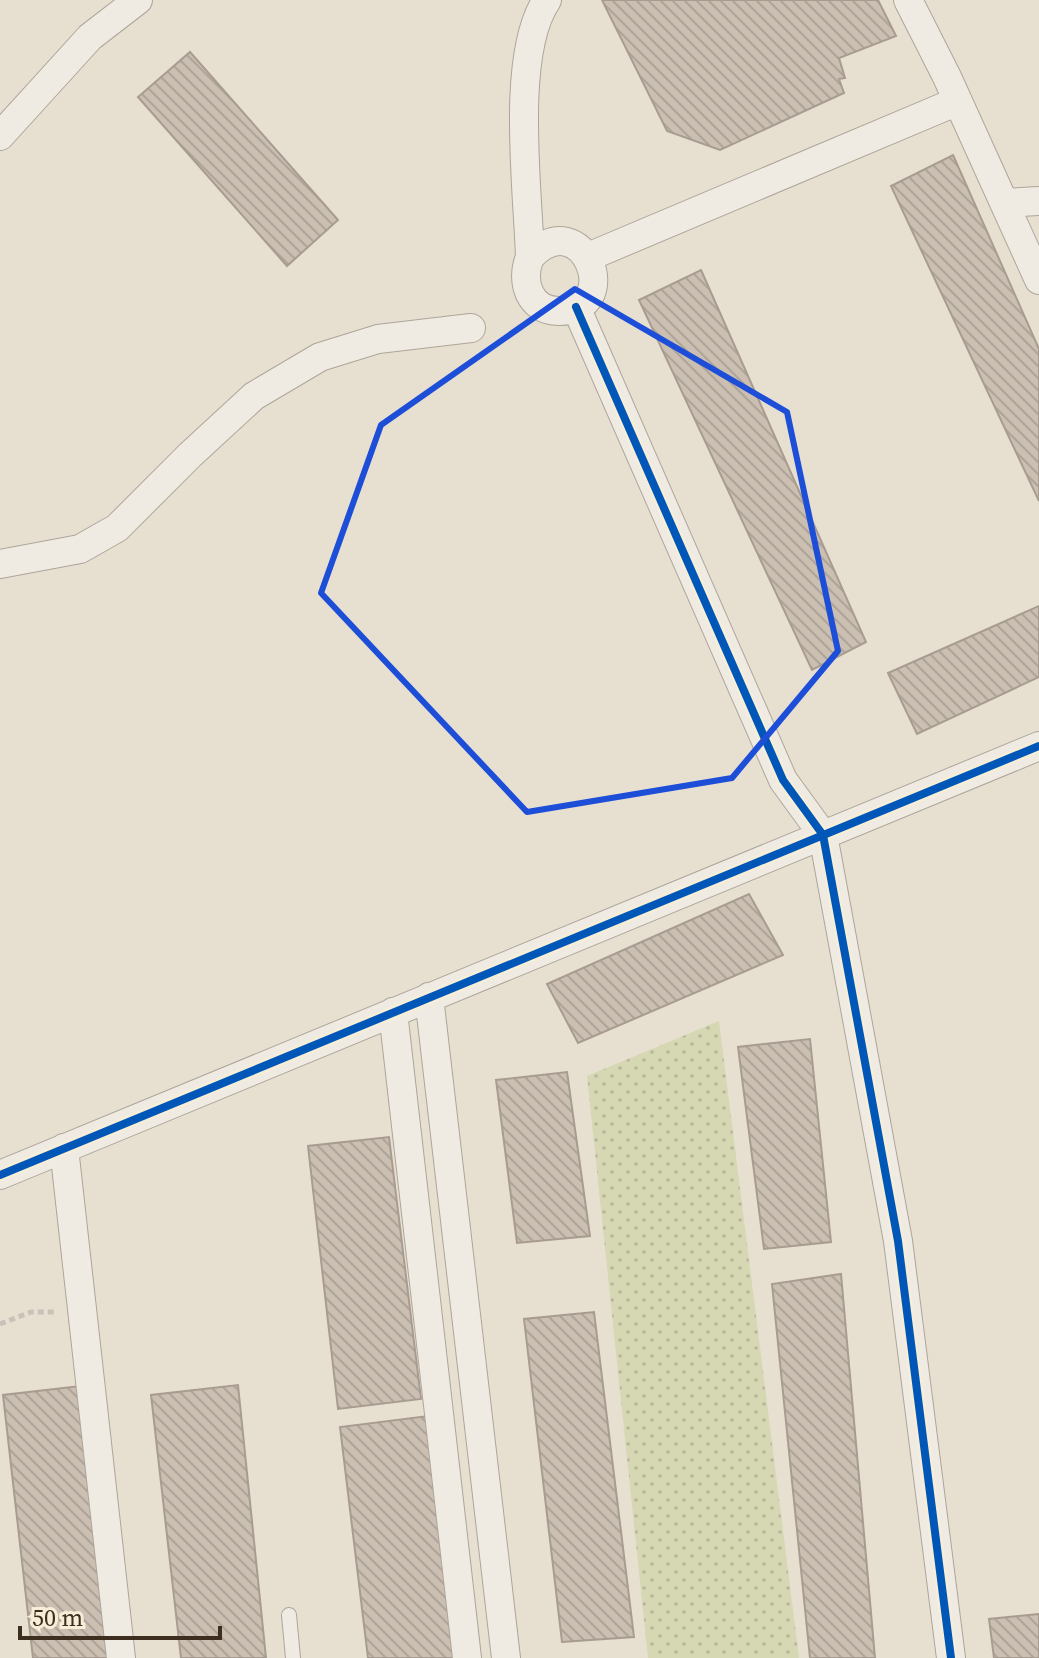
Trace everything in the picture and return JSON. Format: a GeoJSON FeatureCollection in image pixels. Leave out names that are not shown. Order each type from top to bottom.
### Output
{"type":"FeatureCollection","features":[{"type":"Feature","properties":{"kind":"street"},"geometry":{"type":"LineString","coordinates":[[0,136],[90,37],[138,0]]}},
{"type":"Feature","properties":{"kind":"street"},"geometry":{"type":"LineString","coordinates":[[530,257],[548,244],[559,242],[580,249],[593,267],[595,279],[592,291],[576,307],[552,311],[533,299],[525,278],[530,257],[524,93],[528,50],[539,12],[547,0]]}},
{"type":"Feature","properties":{"kind":"street"},"geometry":{"type":"LineString","coordinates":[[908,0],[958,101],[1039,280]]}},
{"type":"Feature","properties":{"kind":"street"},"geometry":{"type":"LineString","coordinates":[[588,257],[958,101]]}},
{"type":"Feature","properties":{"kind":"street"},"geometry":{"type":"LineString","coordinates":[[1004,203],[1039,201]]}},
{"type":"Feature","properties":{"kind":"street"},"geometry":{"type":"LineString","coordinates":[[576,307],[783,780],[823,835],[898,1241],[951,1658]]}},
{"type":"Feature","properties":{"kind":"street"},"geometry":{"type":"LineString","coordinates":[[0,564],[80,549],[117,528],[254,396],[320,357],[378,339],[471,328]]}},
{"type":"Feature","properties":{"kind":"street"},"geometry":{"type":"LineString","coordinates":[[0,1175],[1039,746]]}},
{"type":"Feature","properties":{"kind":"street"},"geometry":{"type":"LineString","coordinates":[[429,997],[506,1658]]}},
{"type":"Feature","properties":{"kind":"street"},"geometry":{"type":"LineString","coordinates":[[393,1012],[467,1658]]}},
{"type":"Feature","properties":{"kind":"street"},"geometry":{"type":"LineString","coordinates":[[64,1148],[121,1658]]}},
{"type":"Feature","properties":{"kind":"lane"},"geometry":{"type":"LineString","coordinates":[[289,1615],[293,1658]]}},
{"type":"Feature","properties":{"kind":"path"},"geometry":{"type":"LineString","coordinates":[[0,1324],[31,1312],[82,1311]]}},
{"type":"Feature","properties":{"kind":"highlighted area"},"geometry":{"type":"Polygon","coordinates":[[[575,289],[787,412],[838,651],[732,778],[527,812],[321,593],[381,425],[575,289]]]}},
{"type":"Feature","properties":{"kind":"green space"},"geometry":{"type":"Polygon","coordinates":[[[719,1021],[799,1658],[648,1658],[587,1076],[719,1021]]]}},
{"type":"Feature","properties":{"kind":"building"},"geometry":{"type":"Polygon","coordinates":[[[602,0],[878,0],[896,36],[839,58],[845,78],[839,79],[844,93],[720,150],[667,131],[602,0]]]}},
{"type":"Feature","properties":{"kind":"building"},"geometry":{"type":"Polygon","coordinates":[[[190,52],[338,220],[287,266],[138,97],[190,52]]]}},
{"type":"Feature","properties":{"kind":"building"},"geometry":{"type":"Polygon","coordinates":[[[953,155],[1039,349],[1039,501],[891,186],[953,155]]]}},
{"type":"Feature","properties":{"kind":"building"},"geometry":{"type":"Polygon","coordinates":[[[701,270],[866,642],[812,670],[639,300],[701,270]]]}},
{"type":"Feature","properties":{"kind":"building"},"geometry":{"type":"Polygon","coordinates":[[[1039,606],[1039,677],[917,734],[888,673],[1039,606]]]}},
{"type":"Feature","properties":{"kind":"building"},"geometry":{"type":"Polygon","coordinates":[[[749,894],[783,955],[578,1043],[547,984],[749,894]]]}},
{"type":"Feature","properties":{"kind":"building"},"geometry":{"type":"Polygon","coordinates":[[[810,1039],[831,1242],[764,1249],[738,1047],[810,1039]]]}},
{"type":"Feature","properties":{"kind":"building"},"geometry":{"type":"Polygon","coordinates":[[[567,1072],[590,1236],[517,1243],[496,1080],[567,1072]]]}},
{"type":"Feature","properties":{"kind":"building"},"geometry":{"type":"Polygon","coordinates":[[[389,1137],[421,1399],[338,1409],[308,1146],[389,1137]]]}},
{"type":"Feature","properties":{"kind":"building"},"geometry":{"type":"Polygon","coordinates":[[[841,1274],[875,1658],[810,1658],[772,1284],[841,1274]]]}},
{"type":"Feature","properties":{"kind":"building"},"geometry":{"type":"Polygon","coordinates":[[[594,1312],[634,1637],[562,1642],[524,1319],[594,1312]]]}},
{"type":"Feature","properties":{"kind":"building"},"geometry":{"type":"Polygon","coordinates":[[[89,1385],[118,1658],[33,1658],[3,1395],[89,1385]]]}},
{"type":"Feature","properties":{"kind":"building"},"geometry":{"type":"Polygon","coordinates":[[[238,1385],[266,1658],[181,1658],[151,1395],[238,1385]]]}},
{"type":"Feature","properties":{"kind":"building"},"geometry":{"type":"Polygon","coordinates":[[[428,1416],[454,1658],[368,1658],[340,1427],[428,1416]]]}},
{"type":"Feature","properties":{"kind":"building"},"geometry":{"type":"Polygon","coordinates":[[[1039,1614],[1039,1658],[994,1658],[989,1619],[1039,1614]]]}},
{"type":"Feature","properties":{"kind":"cycle path"},"geometry":{"type":"LineString","coordinates":[[576,307],[783,780],[823,835],[898,1241],[951,1658]]}},
{"type":"Feature","properties":{"kind":"cycle path"},"geometry":{"type":"LineString","coordinates":[[0,1175],[1039,746]]}}]}
